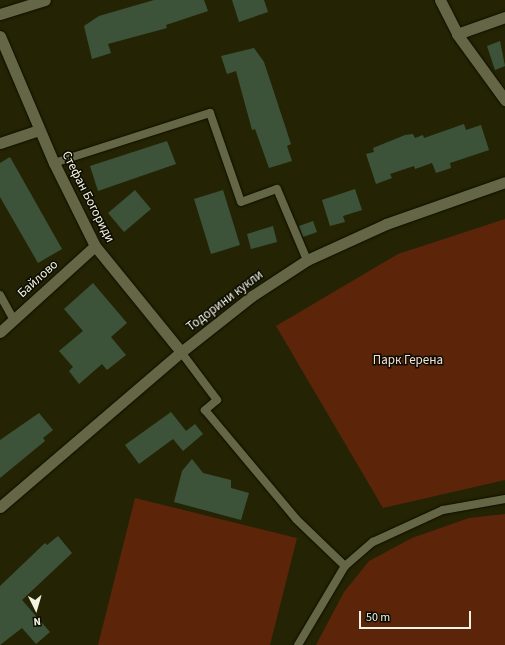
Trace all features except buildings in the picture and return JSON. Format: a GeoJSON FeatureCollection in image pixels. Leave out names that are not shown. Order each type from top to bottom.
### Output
{"type":"FeatureCollection","features":[{"type":"Feature","properties":{"kind":"street"},"geometry":{"type":"LineString","coordinates":[[0,14],[44,0]]}},
{"type":"Feature","properties":{"kind":"street"},"geometry":{"type":"LineString","coordinates":[[440,0],[457,34],[505,100]]}},
{"type":"Feature","properties":{"kind":"street"},"geometry":{"type":"LineString","coordinates":[[457,34],[505,17]]}},
{"type":"Feature","properties":{"kind":"street","name":"Стефан Богориди"},"geometry":{"type":"LineString","coordinates":[[0,36],[39,130],[95,246],[182,352]]}},
{"type":"Feature","properties":{"kind":"street"},"geometry":{"type":"LineString","coordinates":[[0,143],[39,130]]}},
{"type":"Feature","properties":{"kind":"street","name":"Тодорини кукли"},"geometry":{"type":"LineString","coordinates":[[0,507],[182,352],[252,296],[306,260],[386,224],[505,182]]}},
{"type":"Feature","properties":{"kind":"street","name":"Байлово"},"geometry":{"type":"LineString","coordinates":[[0,332],[95,246]]}},
{"type":"Feature","properties":{"kind":"lane"},"geometry":{"type":"LineString","coordinates":[[54,163],[210,113],[241,202],[277,189],[306,260]]}},
{"type":"Feature","properties":{"kind":"lane"},"geometry":{"type":"LineString","coordinates":[[0,295],[14,320]]}},
{"type":"Feature","properties":{"kind":"lane"},"geometry":{"type":"LineString","coordinates":[[182,352],[217,400],[205,410],[296,519],[345,566]]}},
{"type":"Feature","properties":{"kind":"lane"},"geometry":{"type":"LineString","coordinates":[[298,645],[345,566],[384,535],[443,510],[505,499]]}},
{"type":"Feature","properties":{"kind":"green space","name":"Парк Герена"},"geometry":{"type":"Polygon","coordinates":[[[505,219],[505,480],[383,508],[276,326],[398,254],[505,219]]]}},
{"type":"Feature","properties":{"kind":"green space"},"geometry":{"type":"Polygon","coordinates":[[[135,498],[297,538],[270,645],[98,645],[135,498]]]}},
{"type":"Feature","properties":{"kind":"green space"},"geometry":{"type":"Polygon","coordinates":[[[505,514],[505,645],[316,645],[344,592],[369,561],[412,538],[469,518],[505,514]]]}}]}
